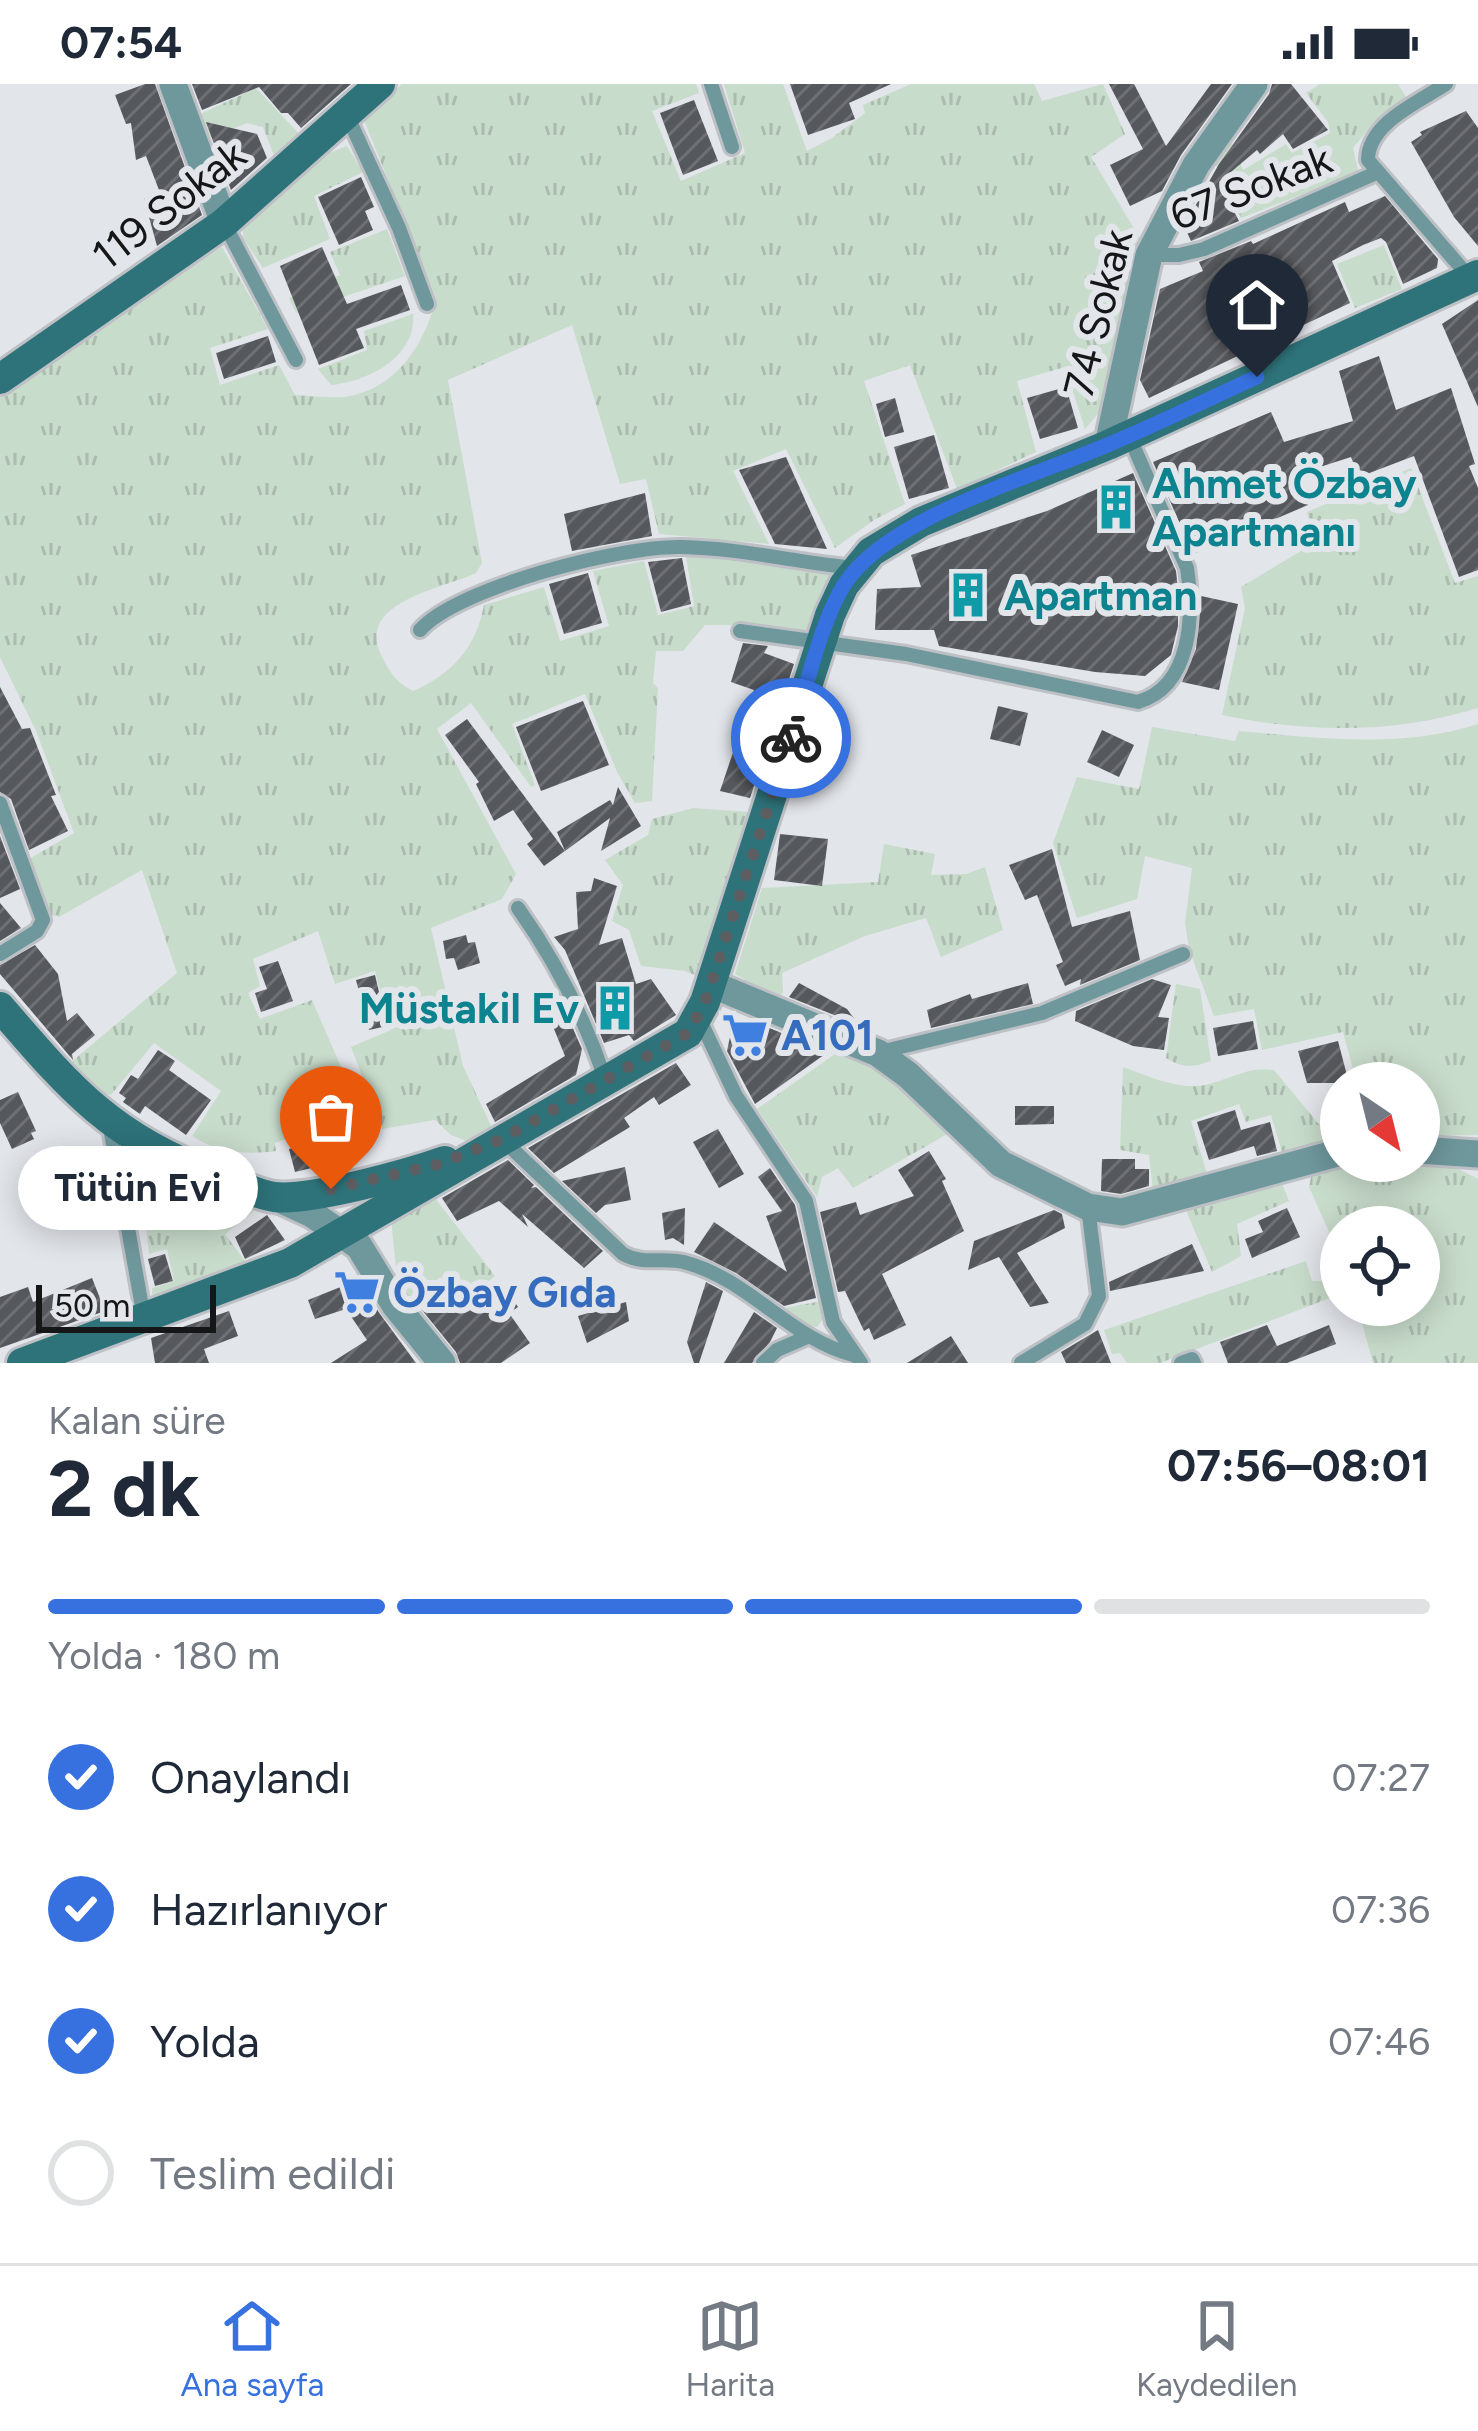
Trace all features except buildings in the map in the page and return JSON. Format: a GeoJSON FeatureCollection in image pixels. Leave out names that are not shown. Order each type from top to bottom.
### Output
{"type":"FeatureCollection","features":[{"type":"Feature","properties":{"kind":"main road","name":"119 Sokak"},"geometry":{"type":"LineString","coordinates":[[0,379],[224,224],[380,84]]}},
{"type":"Feature","properties":{"kind":"main road"},"geometry":{"type":"LineString","coordinates":[[27,1362],[290,1263],[688,1033],[711,984],[837,600],[857,568],[882,544],[921,522],[1119,441],[1474,277]]}},
{"type":"Feature","properties":{"kind":"main road"},"geometry":{"type":"LineString","coordinates":[[0,1006],[71,1090],[109,1122],[159,1153],[274,1197],[439,1164],[502,1139]]}},
{"type":"Feature","properties":{"kind":"street"},"geometry":{"type":"LineString","coordinates":[[173,84],[224,224]]}},
{"type":"Feature","properties":{"kind":"street","name":"74 Sokak"},"geometry":{"type":"LineString","coordinates":[[1119,441],[1149,255],[1196,165],[1254,84]]}},
{"type":"Feature","properties":{"kind":"street"},"geometry":{"type":"LineString","coordinates":[[711,984],[878,1053],[908,1075],[1001,1164],[1088,1208],[1122,1212],[1320,1158]]}},
{"type":"Feature","properties":{"kind":"street"},"geometry":{"type":"LineString","coordinates":[[1440,1151],[1478,1154]]}},
{"type":"Feature","properties":{"kind":"street"},"geometry":{"type":"LineString","coordinates":[[274,1197],[344,1233],[359,1246],[394,1306],[442,1363]]}},
{"type":"Feature","properties":{"kind":"lane"},"geometry":{"type":"LineString","coordinates":[[711,84],[732,147]]}},
{"type":"Feature","properties":{"kind":"lane"},"geometry":{"type":"LineString","coordinates":[[1446,84],[1376,134],[1367,153],[1376,173],[1474,277]]}},
{"type":"Feature","properties":{"kind":"lane"},"geometry":{"type":"LineString","coordinates":[[346,113],[399,228],[427,304]]}},
{"type":"Feature","properties":{"kind":"lane","name":"67 Sokak"},"geometry":{"type":"LineString","coordinates":[[1149,255],[1204,249],[1376,173]]}},
{"type":"Feature","properties":{"kind":"lane"},"geometry":{"type":"LineString","coordinates":[[224,224],[296,360]]}},
{"type":"Feature","properties":{"kind":"lane"},"geometry":{"type":"LineString","coordinates":[[740,631],[906,654],[1138,702],[1159,693],[1174,676],[1187,637],[1190,591],[1186,568],[1119,441]]}},
{"type":"Feature","properties":{"kind":"lane"},"geometry":{"type":"LineString","coordinates":[[420,630],[442,611],[514,582],[649,549],[681,547],[857,568]]}},
{"type":"Feature","properties":{"kind":"lane"},"geometry":{"type":"LineString","coordinates":[[0,802],[43,920],[37,931],[0,954]]}},
{"type":"Feature","properties":{"kind":"lane"},"geometry":{"type":"LineString","coordinates":[[518,908],[560,968],[584,1016],[606,1081]]}},
{"type":"Feature","properties":{"kind":"lane"},"geometry":{"type":"LineString","coordinates":[[878,1053],[1042,1012],[1183,953]]}},
{"type":"Feature","properties":{"kind":"lane"},"geometry":{"type":"LineString","coordinates":[[699,1018],[720,1068],[806,1201],[833,1322],[857,1359]]}},
{"type":"Feature","properties":{"kind":"lane"},"geometry":{"type":"LineString","coordinates":[[109,1122],[145,1319]]}},
{"type":"Feature","properties":{"kind":"lane"},"geometry":{"type":"LineString","coordinates":[[502,1139],[622,1254],[640,1262],[690,1263],[760,1302],[808,1337],[857,1359]]}},
{"type":"Feature","properties":{"kind":"lane"},"geometry":{"type":"LineString","coordinates":[[1029,1362],[1085,1324],[1100,1286],[1088,1208]]}},
{"type":"Feature","properties":{"kind":"lane"},"geometry":{"type":"LineString","coordinates":[[763,1363],[777,1350],[808,1337]]}},
{"type":"Feature","properties":{"kind":"lane"},"geometry":{"type":"LineString","coordinates":[[1181,1363],[1192,1359],[1193,1363]]}},
{"type":"Feature","properties":{"kind":"green space"},"geometry":{"type":"Polygon","coordinates":[[[402,84],[696,84],[699,93],[652,111],[681,181],[745,153],[724,84],[783,84],[807,151],[865,113],[863,105],[911,84],[1034,84],[1042,101],[1103,84],[1125,134],[1091,157],[1141,240],[1101,410],[1085,429],[1065,367],[1017,381],[1036,452],[957,489],[910,365],[864,381],[905,504],[835,548],[786,449],[733,471],[769,544],[659,534],[646,479],[620,484],[572,325],[448,380],[482,563],[476,573],[406,600],[380,623],[377,638],[382,657],[394,677],[413,691],[460,658],[475,634],[484,605],[544,587],[560,641],[609,626],[593,571],[644,561],[658,615],[694,606],[686,556],[838,571],[815,638],[739,625],[705,625],[683,651],[656,651],[652,801],[635,803],[585,694],[512,724],[535,785],[531,787],[471,703],[437,729],[516,874],[502,899],[431,928],[463,1066],[494,1132],[469,1142],[451,1135],[435,1120],[382,1129],[351,1047],[391,1030],[375,971],[335,984],[318,931],[253,959],[260,986],[248,993],[260,1019],[312,1000],[342,1069],[305,1084],[320,1126],[275,1143],[276,1151],[232,1151],[192,1136],[221,1091],[154,1043],[111,1095],[98,1093],[70,1063],[177,973],[142,870],[59,917],[49,915],[29,859],[74,833],[36,731],[0,657],[0,390],[222,247],[268,329],[210,348],[220,385],[279,365],[295,395],[344,397],[362,393],[393,375],[425,332],[436,298],[363,118],[402,84]]]}},
{"type":"Feature","properties":{"kind":"green space"},"geometry":{"type":"Polygon","coordinates":[[[1320,84],[1398,84],[1406,97],[1375,121],[1353,148],[1358,170],[1353,175],[1241,218],[1215,163],[1231,141],[1243,170],[1286,144],[1292,153],[1330,133],[1328,122],[1306,93],[1320,84]]]}},
{"type":"Feature","properties":{"kind":"green space"},"geometry":{"type":"Polygon","coordinates":[[[256,88],[301,136],[275,158],[263,127],[247,123],[208,139],[198,115],[256,88]]]}},
{"type":"Feature","properties":{"kind":"green space"},"geometry":{"type":"Polygon","coordinates":[[[347,146],[363,172],[314,196],[330,239],[263,268],[243,238],[243,228],[324,155],[347,146]]]}},
{"type":"Feature","properties":{"kind":"green space"},"geometry":{"type":"Polygon","coordinates":[[[387,229],[405,276],[296,313],[289,298],[340,275],[330,252],[387,229]]]}},
{"type":"Feature","properties":{"kind":"green space"},"geometry":{"type":"Polygon","coordinates":[[[1384,245],[1402,289],[1355,308],[1337,264],[1384,245]]]}},
{"type":"Feature","properties":{"kind":"green space"},"geometry":{"type":"Polygon","coordinates":[[[413,314],[407,343],[374,373],[331,385],[318,369],[367,350],[364,331],[413,314]]]}},
{"type":"Feature","properties":{"kind":"green space"},"geometry":{"type":"Polygon","coordinates":[[[1411,468],[1455,583],[1478,576],[1478,708],[1415,723],[1351,728],[1222,715],[1245,608],[1241,587],[1314,543],[1307,512],[1411,468]]]}},
{"type":"Feature","properties":{"kind":"green space"},"geometry":{"type":"Polygon","coordinates":[[[1478,724],[1478,1135],[1440,1136],[1440,1062],[1351,1062],[1343,1032],[1262,1050],[1254,1009],[1214,1016],[1189,949],[1185,923],[1192,868],[1145,856],[1137,899],[1077,918],[1053,843],[1077,777],[1139,789],[1152,727],[1235,741],[1239,731],[1389,739],[1478,724]]]}},
{"type":"Feature","properties":{"kind":"green space"},"geometry":{"type":"Polygon","coordinates":[[[693,808],[749,812],[724,918],[702,978],[641,966],[629,930],[612,921],[623,885],[605,860],[648,835],[652,819],[693,808]]]}},
{"type":"Feature","properties":{"kind":"green space"},"geometry":{"type":"Polygon","coordinates":[[[884,844],[935,854],[931,875],[966,874],[985,867],[1003,930],[941,957],[926,918],[865,936],[782,973],[783,992],[778,999],[735,974],[762,888],[878,882],[884,844]]]}},
{"type":"Feature","properties":{"kind":"green space"},"geometry":{"type":"Polygon","coordinates":[[[1176,984],[1200,989],[1211,1061],[1188,1066],[1166,1058],[1176,984]]]}},
{"type":"Feature","properties":{"kind":"green space"},"geometry":{"type":"Polygon","coordinates":[[[845,1047],[881,1062],[956,1129],[853,1188],[838,1168],[822,1177],[817,1197],[757,1109],[845,1047]]]}},
{"type":"Feature","properties":{"kind":"green space"},"geometry":{"type":"Polygon","coordinates":[[[1123,1067],[1189,1086],[1254,1070],[1274,1070],[1320,1126],[1320,1143],[1282,1152],[1271,1115],[1246,1122],[1239,1104],[1191,1121],[1208,1177],[1153,1192],[1149,1155],[1120,1150],[1123,1067]]]}},
{"type":"Feature","properties":{"kind":"green space"},"geometry":{"type":"Polygon","coordinates":[[[140,1159],[194,1184],[145,1218],[140,1159]]]}},
{"type":"Feature","properties":{"kind":"green space"},"geometry":{"type":"Polygon","coordinates":[[[1440,1162],[1445,1162],[1478,1179],[1478,1363],[1373,1363],[1363,1326],[1440,1326],[1440,1206],[1320,1206],[1320,1212],[1309,1187],[1313,1168],[1320,1167],[1320,1182],[1440,1182],[1440,1162]]]}},
{"type":"Feature","properties":{"kind":"green space"},"geometry":{"type":"Polygon","coordinates":[[[1279,1176],[1289,1201],[1237,1224],[1241,1256],[1212,1272],[1182,1201],[1279,1176]]]}},
{"type":"Feature","properties":{"kind":"green space"},"geometry":{"type":"Polygon","coordinates":[[[194,1184],[254,1211],[225,1234],[248,1265],[153,1306],[152,1288],[174,1281],[167,1249],[149,1254],[145,1218],[194,1184]]]}},
{"type":"Feature","properties":{"kind":"green space"},"geometry":{"type":"Polygon","coordinates":[[[432,1194],[495,1276],[461,1304],[441,1277],[407,1300],[397,1278],[391,1219],[432,1194]]]}},
{"type":"Feature","properties":{"kind":"green space"},"geometry":{"type":"Polygon","coordinates":[[[1306,1261],[1312,1281],[1320,1281],[1320,1302],[1160,1363],[1127,1363],[1120,1353],[1112,1354],[1104,1330],[1306,1261]]]}},
{"type":"Feature","properties":{"kind":"green space"},"geometry":{"type":"Polygon","coordinates":[[[822,1301],[824,1317],[817,1327],[808,1326],[784,1308],[822,1301]]]}},
{"type":"Feature","properties":{"kind":"way so far"},"geometry":{"type":"LineString","coordinates":[[331,1189],[439,1164],[502,1139],[688,1033],[705,1002],[791,738]]}},
{"type":"Feature","properties":{"kind":"place","name":"Ahmet Özbay Apartmanı"},"geometry":{"type":"Point","coordinates":[1116,507]}},
{"type":"Feature","properties":{"kind":"place","name":"Apartman"},"geometry":{"type":"Point","coordinates":[968,595]}},
{"type":"Feature","properties":{"kind":"place","name":"Müstakil Ev"},"geometry":{"type":"Point","coordinates":[615,1008]}},
{"type":"Feature","properties":{"kind":"place","name":"A101"},"geometry":{"type":"Point","coordinates":[745,1035]}},
{"type":"Feature","properties":{"kind":"place","name":"Tütün Evi"},"geometry":{"type":"Point","coordinates":[331,1189]}},
{"type":"Feature","properties":{"kind":"place","name":"Özbay Gıda"},"geometry":{"type":"Point","coordinates":[357,1292]}},
{"type":"Feature","properties":{"kind":"route"},"geometry":{"type":"LineString","coordinates":[[791,738],[844,585],[882,544],[921,522],[1257,377]]}}]}
